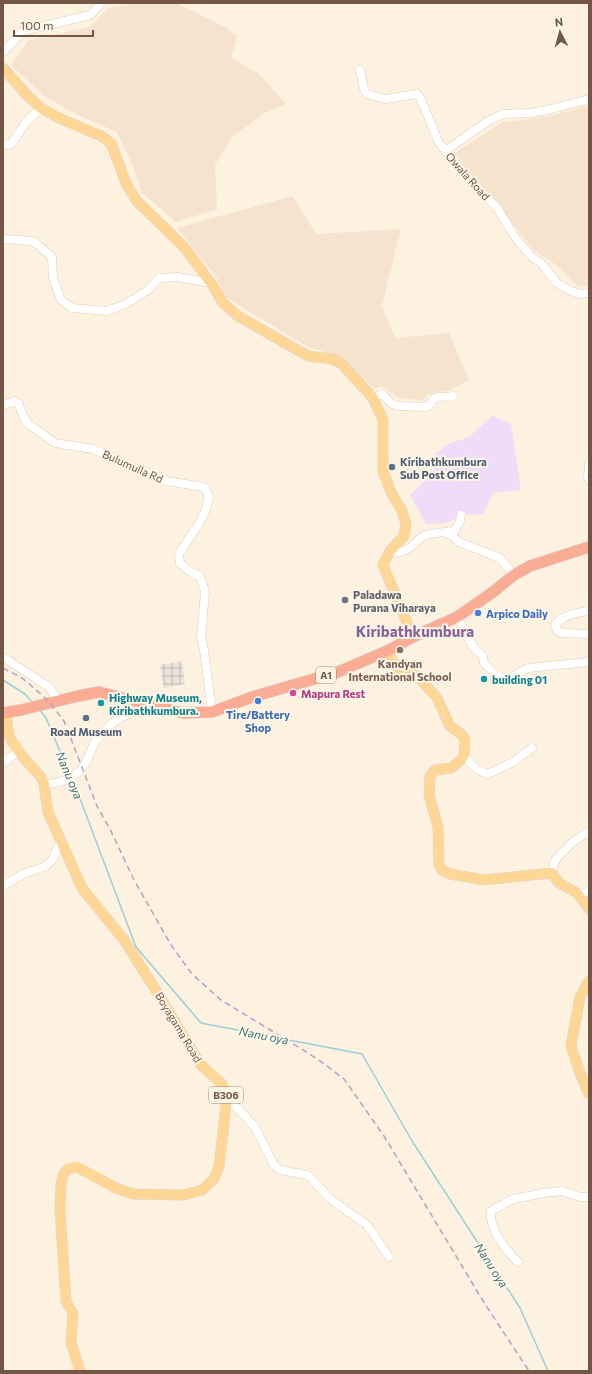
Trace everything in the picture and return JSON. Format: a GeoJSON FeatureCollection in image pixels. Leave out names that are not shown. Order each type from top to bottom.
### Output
{"type":"FeatureCollection","features":[{"type":"Feature","properties":{"kind":"highway","name":"A1"},"geometry":{"type":"LineString","coordinates":[[5,713],[99,692],[147,705],[183,712],[212,712],[252,698],[338,672],[388,651],[413,637],[458,617],[514,575],[530,566],[589,547]]}},
{"type":"Feature","properties":{"kind":"main road"},"geometry":{"type":"LineString","coordinates":[[3,68],[41,108],[59,118],[101,136],[111,144],[126,183],[136,200],[184,246],[211,283],[222,303],[238,316],[308,356],[332,359],[342,364],[373,398],[383,420],[383,471],[390,492],[402,511],[406,524],[404,536],[391,550],[383,565],[413,637]]}},
{"type":"Feature","properties":{"kind":"main road"},"geometry":{"type":"LineString","coordinates":[[388,651],[397,668],[413,673],[437,698],[450,726],[462,735],[465,740],[464,755],[460,760],[451,768],[435,770],[430,776],[429,795],[438,827],[439,864],[442,870],[450,874],[484,880],[552,873],[559,883],[577,893],[589,910]]}},
{"type":"Feature","properties":{"kind":"main road","name":"Boyagama Road"},"geometry":{"type":"LineString","coordinates":[[5,713],[7,730],[10,738],[40,776],[44,784],[48,812],[60,842],[82,888],[124,940],[194,1054],[202,1066],[222,1084],[227,1097]]}},
{"type":"Feature","properties":{"kind":"main road"},"geometry":{"type":"LineString","coordinates":[[589,981],[580,997],[571,1046],[589,1094]]}},
{"type":"Feature","properties":{"kind":"main road","name":"B306"},"geometry":{"type":"LineString","coordinates":[[80,1371],[71,1342],[73,1314],[66,1301],[60,1211],[63,1175],[68,1169],[77,1167],[116,1188],[133,1194],[184,1195],[202,1190],[214,1179],[219,1167],[227,1097]]}},
{"type":"Feature","properties":{"kind":"street"},"geometry":{"type":"LineString","coordinates":[[3,52],[23,31],[90,15],[102,3]]}},
{"type":"Feature","properties":{"kind":"street","name":"Owala Road"},"geometry":{"type":"LineString","coordinates":[[360,70],[366,94],[385,99],[417,94],[420,97],[438,143],[472,183],[498,210],[514,236],[532,257],[541,263],[558,282],[569,290],[579,294],[589,293]]}},
{"type":"Feature","properties":{"kind":"street"},"geometry":{"type":"LineString","coordinates":[[445,151],[488,121],[503,114],[531,113],[589,99]]}},
{"type":"Feature","properties":{"kind":"street"},"geometry":{"type":"LineString","coordinates":[[3,144],[9,145],[12,143],[26,122],[41,108]]}},
{"type":"Feature","properties":{"kind":"street"},"geometry":{"type":"LineString","coordinates":[[3,239],[33,241],[52,257],[53,278],[60,300],[72,308],[107,310],[126,304],[148,290],[159,278],[177,277],[211,283]]}},
{"type":"Feature","properties":{"kind":"street"},"geometry":{"type":"LineString","coordinates":[[373,398],[382,394],[392,404],[399,406],[425,407],[429,406],[431,400],[436,397],[453,396]]}},
{"type":"Feature","properties":{"kind":"street","name":"Bulumulla Rd"},"geometry":{"type":"LineString","coordinates":[[3,405],[15,401],[19,404],[27,423],[54,443],[93,448],[166,481],[204,486],[209,496],[206,509],[200,522],[179,554],[180,563],[189,571],[200,576],[205,592],[201,636],[212,712]]}},
{"type":"Feature","properties":{"kind":"street"},"geometry":{"type":"LineString","coordinates":[[589,464],[589,480]]}},
{"type":"Feature","properties":{"kind":"street"},"geometry":{"type":"LineString","coordinates":[[449,534],[455,530],[460,521],[461,515]]}},
{"type":"Feature","properties":{"kind":"street"},"geometry":{"type":"LineString","coordinates":[[391,550],[399,553],[410,548],[422,537],[434,532],[449,534],[459,542],[500,558],[514,575]]}},
{"type":"Feature","properties":{"kind":"street"},"geometry":{"type":"LineString","coordinates":[[589,611],[574,614],[559,620],[555,624],[557,631],[562,633],[589,634]]}},
{"type":"Feature","properties":{"kind":"street"},"geometry":{"type":"LineString","coordinates":[[458,617],[473,647],[483,656],[484,663],[496,675],[507,680],[528,668],[589,662]]}},
{"type":"Feature","properties":{"kind":"street"},"geometry":{"type":"LineString","coordinates":[[3,657],[45,685],[54,693],[59,701]]}},
{"type":"Feature","properties":{"kind":"street"},"geometry":{"type":"LineString","coordinates":[[44,784],[54,784],[74,775],[83,767],[100,735],[119,718],[147,705]]}},
{"type":"Feature","properties":{"kind":"street"},"geometry":{"type":"LineString","coordinates":[[464,755],[480,772],[488,774],[513,762],[532,748]]}},
{"type":"Feature","properties":{"kind":"street"},"geometry":{"type":"LineString","coordinates":[[3,763],[19,751]]}},
{"type":"Feature","properties":{"kind":"street"},"geometry":{"type":"LineString","coordinates":[[552,873],[555,860],[574,841],[589,831]]}},
{"type":"Feature","properties":{"kind":"street"},"geometry":{"type":"LineString","coordinates":[[3,886],[23,874],[46,866],[53,859],[60,842]]}},
{"type":"Feature","properties":{"kind":"street"},"geometry":{"type":"LineString","coordinates":[[577,893],[589,892]]}},
{"type":"Feature","properties":{"kind":"street"},"geometry":{"type":"LineString","coordinates":[[227,1097],[255,1128],[274,1165],[280,1170],[307,1175],[311,1178],[330,1199],[367,1225],[389,1258]]}},
{"type":"Feature","properties":{"kind":"street"},"geometry":{"type":"LineString","coordinates":[[518,1262],[509,1253],[499,1238],[490,1218],[491,1211],[513,1199],[544,1193],[562,1191],[580,1198],[589,1197]]}},
{"type":"Feature","properties":{"kind":"shaded area"},"geometry":{"type":"Polygon","coordinates":[[[131,3],[176,3],[225,27],[237,36],[231,58],[258,73],[286,104],[265,113],[232,137],[215,165],[217,209],[176,222],[142,193],[133,166],[117,132],[74,113],[44,96],[11,65],[29,40],[90,27],[108,8],[131,3]]]}},
{"type":"Feature","properties":{"kind":"shaded area"},"geometry":{"type":"Polygon","coordinates":[[[585,106],[589,107],[589,285],[577,286],[558,266],[534,250],[455,153],[501,123],[550,116],[585,106]]]}},
{"type":"Feature","properties":{"kind":"shaded area"},"geometry":{"type":"Polygon","coordinates":[[[293,196],[316,234],[401,229],[382,306],[395,338],[449,333],[469,380],[450,390],[427,394],[422,401],[398,397],[381,386],[375,389],[343,360],[332,354],[308,347],[224,296],[217,278],[177,228],[293,196]]]}},
{"type":"Feature","properties":{"kind":"shaded area"},"geometry":{"type":"Polygon","coordinates":[[[492,416],[511,424],[521,490],[493,493],[483,514],[465,515],[446,523],[426,524],[410,495],[434,472],[435,454],[448,444],[469,437],[492,416]]]}},
{"type":"Feature","properties":{"kind":"shaded area"},"geometry":{"type":"Polygon","coordinates":[[[182,661],[185,684],[164,688],[160,665],[182,661]]]}},
{"type":"Feature","properties":{"kind":"waterway","name":"Nanu oya"},"geometry":{"type":"LineString","coordinates":[[3,680],[25,694],[33,703]]}},
{"type":"Feature","properties":{"kind":"waterway","name":"Nanu oya"},"geometry":{"type":"LineString","coordinates":[[40,710],[46,718],[70,775]]}},
{"type":"Feature","properties":{"kind":"waterway","name":"Nanu oya"},"geometry":{"type":"LineString","coordinates":[[73,780],[136,947],[201,1023],[362,1054],[412,1141],[520,1308],[548,1371]]}},
{"type":"Feature","properties":{"kind":"railway"},"geometry":{"type":"LineString","coordinates":[[3,668],[22,678],[42,695],[64,721],[97,806],[110,829],[134,880],[171,945],[192,974],[221,1000],[300,1048],[344,1079],[384,1136],[483,1301],[529,1371]]}},
{"type":"Feature","properties":{"kind":"place","name":"Kiribathkumbura Sub Post Office"},"geometry":{"type":"Point","coordinates":[392,467]}},
{"type":"Feature","properties":{"kind":"place","name":"Paladawa Purana Viharaya"},"geometry":{"type":"Point","coordinates":[345,600]}},
{"type":"Feature","properties":{"kind":"place","name":"Arpico Daily"},"geometry":{"type":"Point","coordinates":[478,613]}},
{"type":"Feature","properties":{"kind":"place","name":"Kandyan International School"},"geometry":{"type":"Point","coordinates":[400,650]}},
{"type":"Feature","properties":{"kind":"place","name":"building 01"},"geometry":{"type":"Point","coordinates":[484,679]}},
{"type":"Feature","properties":{"kind":"place","name":"Mapura Rest"},"geometry":{"type":"Point","coordinates":[293,693]}},
{"type":"Feature","properties":{"kind":"place","name":"Tire/Battery Shop"},"geometry":{"type":"Point","coordinates":[258,701]}},
{"type":"Feature","properties":{"kind":"place","name":"Highway Museum, Kiribathkumbura."},"geometry":{"type":"Point","coordinates":[101,703]}},
{"type":"Feature","properties":{"kind":"place","name":"Road Museum"},"geometry":{"type":"Point","coordinates":[86,718]}},
{"type":"Feature","properties":{"kind":"district","name":"Kiribathkumbura"},"geometry":{"type":"Point","coordinates":[415,631]}}]}
